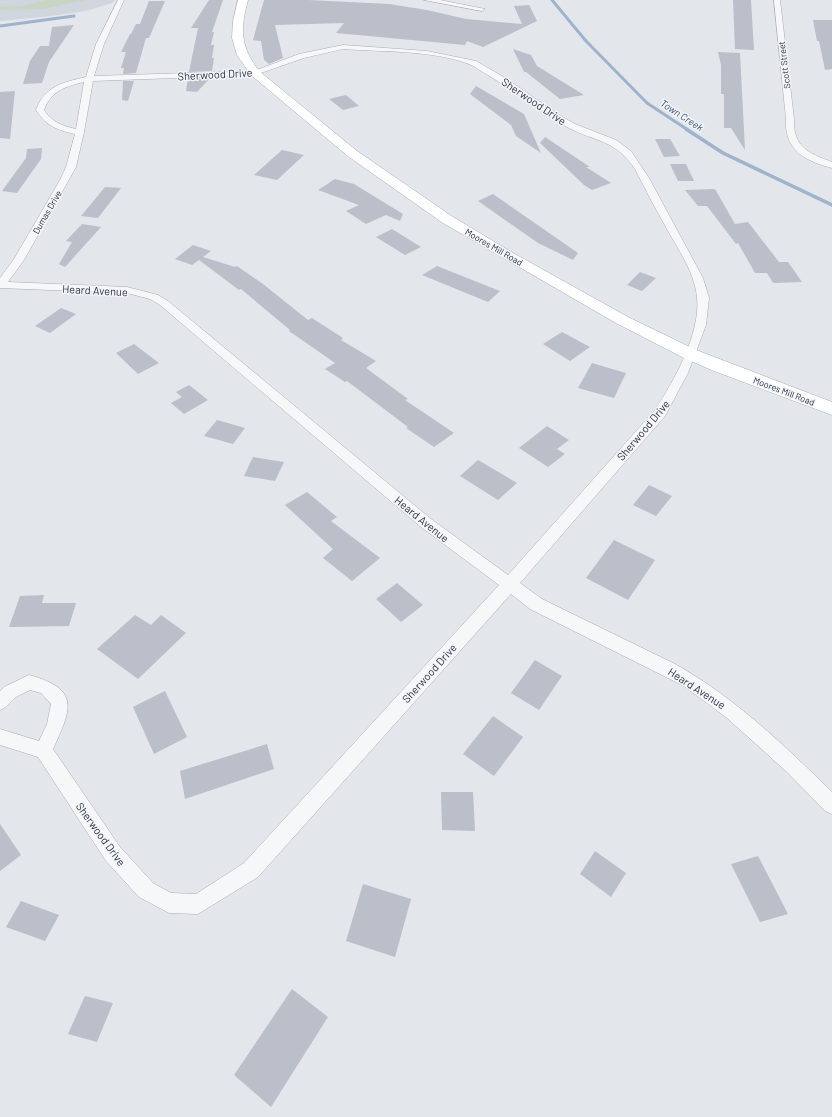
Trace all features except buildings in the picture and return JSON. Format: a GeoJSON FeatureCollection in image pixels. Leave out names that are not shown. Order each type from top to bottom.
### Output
{"type":"FeatureCollection","features":[{"type":"Feature","properties":{"kind":"street","name":"Dumas Drive"},"geometry":{"type":"LineString","coordinates":[[0,285],[19,260],[71,167],[80,132],[90,78],[100,44],[121,0]]}},
{"type":"Feature","properties":{"kind":"street","name":"Moores Mill Road"},"geometry":{"type":"LineString","coordinates":[[243,0],[237,24],[237,42],[245,61],[255,73],[353,154],[448,220],[616,316],[690,354],[720,367],[832,409]]}},
{"type":"Feature","properties":{"kind":"street"},"geometry":{"type":"LineString","coordinates":[[427,0],[482,9]]}},
{"type":"Feature","properties":{"kind":"street","name":"Scott Street"},"geometry":{"type":"LineString","coordinates":[[777,0],[790,119],[790,136],[799,148],[815,158],[832,165]]}},
{"type":"Feature","properties":{"kind":"street","name":"Sherwood Drive"},"geometry":{"type":"LineString","coordinates":[[44,750],[113,854],[146,890],[169,902],[198,904],[251,870],[509,584],[660,413],[671,396],[690,354],[703,315],[703,297],[695,271],[633,159],[628,153],[613,142],[572,126],[556,117],[491,72],[469,62],[447,56],[343,47],[302,56],[255,73],[90,78]]}},
{"type":"Feature","properties":{"kind":"street"},"geometry":{"type":"LineString","coordinates":[[80,132],[50,124],[40,110],[42,100],[60,86],[90,78]]}},
{"type":"Feature","properties":{"kind":"street","name":"Heard Avenue"},"geometry":{"type":"LineString","coordinates":[[0,285],[127,290],[154,297],[164,303],[426,523],[536,604],[669,669],[690,682],[733,712],[794,767],[832,805]]}},
{"type":"Feature","properties":{"kind":"street"},"geometry":{"type":"LineString","coordinates":[[0,702],[10,692],[29,682],[46,687],[60,702],[56,724],[44,750],[19,744],[0,736]]}},
{"type":"Feature","properties":{"kind":"shaded area"},"geometry":{"type":"Polygon","coordinates":[[[0,0],[115,0],[112,3],[86,11],[0,21],[0,0]]]}},
{"type":"Feature","properties":{"kind":"green space"},"geometry":{"type":"Polygon","coordinates":[[[46,0],[85,0],[43,9],[0,10],[0,7],[22,6],[46,0]]]}},
{"type":"Feature","properties":{"kind":"waterway","name":"Town Creek"},"geometry":{"type":"LineString","coordinates":[[552,0],[586,41],[647,103],[688,130]]}},
{"type":"Feature","properties":{"kind":"waterway"},"geometry":{"type":"LineString","coordinates":[[0,26],[74,16]]}},
{"type":"Feature","properties":{"kind":"waterway","name":"Town Creek"},"geometry":{"type":"LineString","coordinates":[[686,129],[723,153],[832,205]]}}]}
